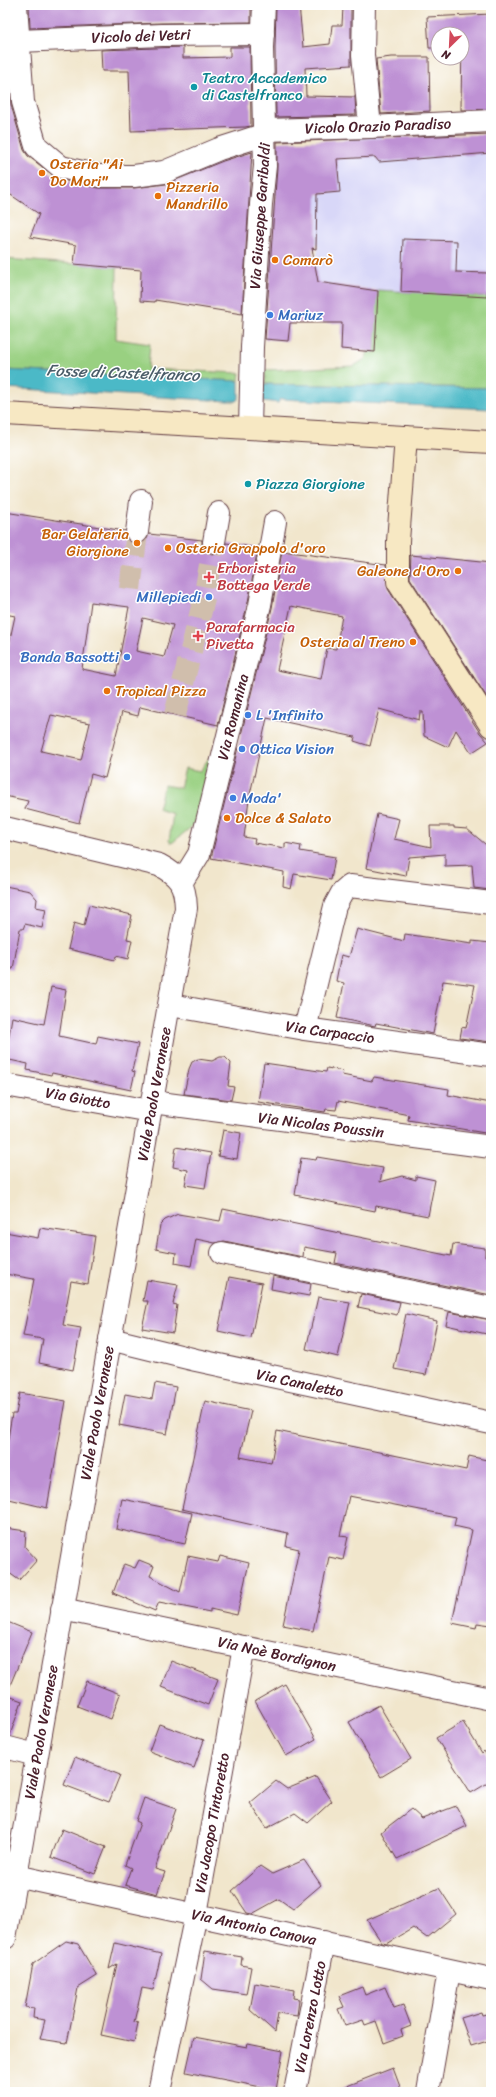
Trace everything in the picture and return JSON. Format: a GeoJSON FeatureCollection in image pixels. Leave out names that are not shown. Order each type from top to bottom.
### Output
{"type":"FeatureCollection","features":[{"type":"Feature","properties":{"kind":"street","name":"Vicolo Orazio Paradiso"},"geometry":{"type":"LineString","coordinates":[[16,5],[23,102],[36,146],[61,167],[99,176],[134,176],[164,172],[266,132],[491,121]]}},
{"type":"Feature","properties":{"kind":"street","name":"Via Giuseppe Garibaldi"},"geometry":{"type":"LineString","coordinates":[[250,427],[251,376],[261,204],[266,166],[263,34],[264,5]]}},
{"type":"Feature","properties":{"kind":"street"},"geometry":{"type":"LineString","coordinates":[[364,5],[363,55],[370,127]]}},
{"type":"Feature","properties":{"kind":"street","name":"Vicolo dei Vetri"},"geometry":{"type":"LineString","coordinates":[[19,41],[162,35],[263,34]]}},
{"type":"Feature","properties":{"kind":"street"},"geometry":{"type":"LineString","coordinates":[[5,414],[491,442]]}},
{"type":"Feature","properties":{"kind":"street"},"geometry":{"type":"LineString","coordinates":[[406,437],[398,541],[398,582],[491,726]]}},
{"type":"Feature","properties":{"kind":"street"},"geometry":{"type":"LineString","coordinates":[[137,532],[141,500]]}},
{"type":"Feature","properties":{"kind":"street"},"geometry":{"type":"LineString","coordinates":[[214,542],[219,513]]}},
{"type":"Feature","properties":{"kind":"street","name":"Via Romanina"},"geometry":{"type":"LineString","coordinates":[[183,885],[200,854],[260,605],[275,522]]}},
{"type":"Feature","properties":{"kind":"street"},"geometry":{"type":"LineString","coordinates":[[5,828],[159,864],[173,873],[183,885]]}},
{"type":"Feature","properties":{"kind":"street","name":"Viale Paolo Veronese"},"geometry":{"type":"LineString","coordinates":[[5,1938],[36,1754],[170,1005],[186,908],[183,885]]}},
{"type":"Feature","properties":{"kind":"street"},"geometry":{"type":"LineString","coordinates":[[304,1029],[335,906],[342,893],[350,886],[491,903]]}},
{"type":"Feature","properties":{"kind":"street","name":"Via Carpaccio"},"geometry":{"type":"LineString","coordinates":[[170,1005],[304,1029],[491,1055]]}},
{"type":"Feature","properties":{"kind":"street","name":"Via Giotto"},"geometry":{"type":"LineString","coordinates":[[5,1085],[151,1107]]}},
{"type":"Feature","properties":{"kind":"street","name":"Via Nicolas Poussin"},"geometry":{"type":"LineString","coordinates":[[151,1107],[491,1147]]}},
{"type":"Feature","properties":{"kind":"street"},"geometry":{"type":"LineString","coordinates":[[222,1253],[491,1308]]}},
{"type":"Feature","properties":{"kind":"street","name":"Via Canaletto"},"geometry":{"type":"LineString","coordinates":[[110,1339],[196,1360],[491,1423]]}},
{"type":"Feature","properties":{"kind":"street","name":"Via Noè Bordignon"},"geometry":{"type":"LineString","coordinates":[[62,1609],[491,1698]]}},
{"type":"Feature","properties":{"kind":"street","name":"Via Jacopo Tintoretto"},"geometry":{"type":"LineString","coordinates":[[159,2092],[196,1914],[244,1647]]}},
{"type":"Feature","properties":{"kind":"street"},"geometry":{"type":"LineString","coordinates":[[5,1747],[36,1754]]}},
{"type":"Feature","properties":{"kind":"street","name":"Via Antonio Canova"},"geometry":{"type":"LineString","coordinates":[[16,1876],[491,1979]]}},
{"type":"Feature","properties":{"kind":"street","name":"Via Lorenzo Lotto"},"geometry":{"type":"LineString","coordinates":[[295,2092],[324,1942]]}},
{"type":"Feature","properties":{"kind":"street"},"geometry":{"type":"LineString","coordinates":[[428,2092],[449,1971]]}},
{"type":"Feature","properties":{"kind":"shaded area"},"geometry":{"type":"Polygon","coordinates":[[[350,131],[381,131],[381,139],[375,141],[375,159],[378,159],[379,162],[491,153],[491,297],[377,290],[318,282],[312,284],[318,249],[318,244],[316,244],[317,210],[299,197],[340,192],[334,159],[352,158],[350,131]]]}},
{"type":"Feature","properties":{"kind":"green space"},"geometry":{"type":"Polygon","coordinates":[[[5,259],[117,267],[116,339],[150,344],[148,369],[240,373],[239,381],[5,370],[5,259]]]}},
{"type":"Feature","properties":{"kind":"green space"},"geometry":{"type":"Polygon","coordinates":[[[377,290],[491,297],[491,388],[265,384],[265,370],[354,366],[365,359],[368,352],[375,352],[377,290]]]}},
{"type":"Feature","properties":{"kind":"green space"},"geometry":{"type":"Polygon","coordinates":[[[209,758],[212,759],[195,824],[172,843],[169,841],[173,814],[158,809],[164,785],[180,788],[185,768],[200,771],[209,758]]]}},
{"type":"Feature","properties":{"kind":"water"},"geometry":{"type":"Polygon","coordinates":[[[5,370],[239,381],[239,398],[237,401],[228,401],[5,388],[5,370]]]}},
{"type":"Feature","properties":{"kind":"water"},"geometry":{"type":"Polygon","coordinates":[[[262,384],[491,388],[491,409],[280,399],[278,403],[263,401],[262,384]]]}},
{"type":"Feature","properties":{"kind":"building"},"geometry":{"type":"Polygon","coordinates":[[[29,5],[251,5],[251,22],[161,23],[30,28],[29,5]]]}},
{"type":"Feature","properties":{"kind":"building"},"geometry":{"type":"Polygon","coordinates":[[[276,5],[299,5],[303,47],[330,44],[332,25],[342,25],[343,7],[351,8],[351,65],[305,68],[306,96],[355,97],[356,115],[276,117],[276,5]]]}},
{"type":"Feature","properties":{"kind":"building"},"geometry":{"type":"Polygon","coordinates":[[[491,14],[491,109],[461,110],[462,66],[470,66],[470,26],[430,26],[429,48],[427,17],[491,14]]]}},
{"type":"Feature","properties":{"kind":"building","name":"Teatro Accademico di Castelfranco"},"geometry":{"type":"Polygon","coordinates":[[[183,47],[183,58],[230,57],[230,47],[250,47],[251,126],[131,131],[129,71],[102,71],[101,50],[183,47]]]}},
{"type":"Feature","properties":{"kind":"building"},"geometry":{"type":"Polygon","coordinates":[[[391,57],[429,57],[430,111],[381,114],[376,59],[391,57]]]}},
{"type":"Feature","properties":{"kind":"building"},"geometry":{"type":"Polygon","coordinates":[[[5,60],[7,60],[11,105],[24,150],[28,156],[58,179],[99,188],[134,188],[166,184],[223,161],[252,152],[242,314],[155,300],[155,302],[140,301],[141,270],[74,264],[76,245],[30,237],[39,214],[5,191],[5,60]]]}},
{"type":"Feature","properties":{"kind":"building"},"geometry":{"type":"Polygon","coordinates":[[[491,134],[491,153],[379,162],[375,157],[337,159],[340,192],[317,194],[316,249],[312,248],[318,282],[378,291],[375,352],[341,349],[342,323],[290,323],[288,341],[265,339],[277,167],[277,142],[491,134]]]}},
{"type":"Feature","properties":{"kind":"building"},"geometry":{"type":"Polygon","coordinates":[[[403,239],[457,241],[456,272],[488,273],[487,297],[401,292],[403,239]]]}},
{"type":"Feature","properties":{"kind":"building"},"geometry":{"type":"Polygon","coordinates":[[[5,512],[125,531],[129,542],[135,544],[142,543],[147,539],[149,534],[202,540],[202,546],[206,551],[212,554],[218,554],[223,550],[226,543],[258,548],[248,602],[218,725],[140,707],[138,716],[122,712],[105,778],[91,774],[79,823],[25,809],[28,801],[5,796],[5,662],[15,616],[5,614],[5,512]],[[91,602],[82,669],[116,676],[129,607],[91,602]],[[143,618],[136,651],[164,657],[173,625],[143,618]],[[51,715],[41,751],[81,760],[90,723],[51,715]]]}},
{"type":"Feature","properties":{"kind":"building"},"geometry":{"type":"Polygon","coordinates":[[[282,551],[386,565],[388,589],[480,733],[488,742],[471,753],[456,730],[448,747],[424,736],[423,712],[420,712],[419,720],[379,709],[370,746],[354,741],[355,737],[267,718],[249,799],[244,837],[255,839],[254,843],[285,848],[285,843],[301,846],[300,851],[335,857],[331,880],[294,874],[291,889],[283,887],[284,872],[211,858],[272,608],[282,551]],[[291,606],[277,670],[321,679],[327,648],[336,649],[342,616],[291,606]]]}},
{"type":"Feature","properties":{"kind":"building"},"geometry":{"type":"Polygon","coordinates":[[[411,555],[491,563],[491,696],[488,699],[410,578],[411,555]]]}},
{"type":"Feature","properties":{"kind":"building"},"geometry":{"type":"Polygon","coordinates":[[[377,814],[399,819],[394,839],[431,847],[430,826],[454,826],[454,828],[467,829],[491,849],[491,890],[474,888],[472,865],[445,866],[445,854],[409,857],[406,876],[366,868],[377,814]]]}},
{"type":"Feature","properties":{"kind":"building"},"geometry":{"type":"Polygon","coordinates":[[[5,886],[30,891],[37,899],[36,907],[46,909],[42,928],[25,924],[23,929],[20,929],[13,969],[5,968],[5,886]]]}},
{"type":"Feature","properties":{"kind":"building"},"geometry":{"type":"Polygon","coordinates":[[[89,905],[132,915],[127,939],[132,940],[128,959],[116,956],[115,960],[68,949],[74,923],[84,926],[89,905]]]}},
{"type":"Feature","properties":{"kind":"building"},"geometry":{"type":"Polygon","coordinates":[[[357,929],[404,941],[405,934],[472,944],[472,941],[491,943],[491,1042],[460,1038],[462,1027],[466,1028],[475,985],[443,981],[433,1034],[376,1023],[375,1026],[337,1018],[344,983],[336,981],[341,955],[349,957],[357,929]]]}},
{"type":"Feature","properties":{"kind":"building"},"geometry":{"type":"Polygon","coordinates":[[[51,987],[66,990],[59,1036],[96,1044],[98,1036],[138,1044],[132,1071],[135,1072],[131,1090],[52,1073],[51,1075],[27,1070],[28,1064],[5,1059],[12,1017],[44,1024],[51,987]]]}},
{"type":"Feature","properties":{"kind":"building"},"geometry":{"type":"Polygon","coordinates":[[[220,1057],[225,1057],[231,1063],[228,1086],[234,1087],[231,1100],[184,1094],[189,1069],[192,1062],[198,1059],[212,1061],[220,1057]]]}},
{"type":"Feature","properties":{"kind":"building"},"geometry":{"type":"Polygon","coordinates":[[[264,1063],[326,1072],[327,1068],[343,1071],[342,1075],[372,1081],[374,1077],[449,1089],[448,1095],[491,1103],[491,1134],[408,1120],[409,1115],[338,1101],[336,1110],[326,1109],[325,1112],[258,1102],[264,1063]]]}},
{"type":"Feature","properties":{"kind":"building"},"geometry":{"type":"Polygon","coordinates":[[[223,1130],[241,1133],[237,1159],[218,1156],[223,1130]]]}},
{"type":"Feature","properties":{"kind":"building"},"geometry":{"type":"Polygon","coordinates":[[[176,1147],[211,1153],[205,1188],[185,1185],[188,1170],[173,1167],[176,1147]]]}},
{"type":"Feature","properties":{"kind":"building"},"geometry":{"type":"Polygon","coordinates":[[[317,1157],[383,1168],[380,1182],[402,1176],[416,1180],[416,1176],[435,1180],[428,1216],[376,1206],[375,1211],[295,1195],[301,1158],[316,1160],[317,1157]]]}},
{"type":"Feature","properties":{"kind":"building"},"geometry":{"type":"Polygon","coordinates":[[[223,1209],[451,1256],[453,1244],[485,1248],[485,1257],[491,1258],[491,1295],[335,1263],[337,1253],[304,1247],[303,1257],[224,1241],[215,1243],[196,1239],[191,1266],[175,1263],[176,1253],[156,1249],[160,1225],[165,1220],[178,1214],[220,1221],[223,1209]]]}},
{"type":"Feature","properties":{"kind":"building"},"geometry":{"type":"Polygon","coordinates":[[[40,1228],[95,1236],[88,1284],[71,1281],[63,1325],[81,1328],[73,1370],[39,1363],[43,1339],[23,1336],[34,1279],[5,1274],[5,1232],[38,1238],[40,1228]]]}},
{"type":"Feature","properties":{"kind":"building"},"geometry":{"type":"Polygon","coordinates":[[[273,1276],[311,1284],[309,1296],[271,1289],[273,1276]]]}},
{"type":"Feature","properties":{"kind":"building"},"geometry":{"type":"Polygon","coordinates":[[[229,1277],[262,1283],[251,1338],[218,1331],[229,1277]]]}},
{"type":"Feature","properties":{"kind":"building"},"geometry":{"type":"Polygon","coordinates":[[[147,1280],[178,1285],[173,1304],[177,1305],[173,1333],[142,1328],[148,1301],[143,1301],[147,1280]]]}},
{"type":"Feature","properties":{"kind":"building"},"geometry":{"type":"Polygon","coordinates":[[[361,1294],[400,1302],[397,1315],[358,1307],[361,1294]]]}},
{"type":"Feature","properties":{"kind":"building"},"geometry":{"type":"Polygon","coordinates":[[[318,1297],[350,1302],[338,1357],[306,1349],[318,1297]]]}},
{"type":"Feature","properties":{"kind":"building"},"geometry":{"type":"Polygon","coordinates":[[[449,1312],[491,1320],[491,1335],[446,1325],[449,1312]]]}},
{"type":"Feature","properties":{"kind":"building"},"geometry":{"type":"Polygon","coordinates":[[[406,1314],[437,1321],[426,1375],[394,1369],[406,1314]]]}},
{"type":"Feature","properties":{"kind":"building"},"geometry":{"type":"Polygon","coordinates":[[[155,1383],[176,1387],[167,1434],[119,1425],[125,1394],[152,1399],[155,1383]]]}},
{"type":"Feature","properties":{"kind":"building"},"geometry":{"type":"Polygon","coordinates":[[[20,1393],[66,1401],[47,1508],[5,1498],[5,1457],[12,1414],[16,1414],[20,1393]]]}},
{"type":"Feature","properties":{"kind":"building"},"geometry":{"type":"Polygon","coordinates":[[[205,1401],[251,1411],[240,1457],[271,1463],[277,1431],[466,1470],[469,1456],[491,1461],[491,1625],[477,1623],[476,1628],[452,1623],[472,1530],[454,1526],[456,1517],[349,1496],[340,1536],[348,1537],[343,1560],[329,1557],[313,1631],[283,1625],[299,1549],[286,1546],[288,1533],[182,1509],[205,1401]]]}},
{"type":"Feature","properties":{"kind":"building"},"geometry":{"type":"Polygon","coordinates":[[[122,1499],[192,1513],[185,1544],[116,1529],[122,1499]]]}},
{"type":"Feature","properties":{"kind":"building"},"geometry":{"type":"Polygon","coordinates":[[[5,1528],[26,1531],[25,1547],[37,1560],[19,1580],[5,1570],[5,1528]]]}},
{"type":"Feature","properties":{"kind":"building"},"geometry":{"type":"Polygon","coordinates":[[[188,1556],[218,1562],[220,1556],[249,1563],[237,1615],[210,1609],[210,1612],[159,1602],[155,1611],[113,1593],[124,1564],[135,1568],[139,1560],[154,1566],[150,1576],[180,1592],[188,1556]]]}},
{"type":"Feature","properties":{"kind":"building"},"geometry":{"type":"Polygon","coordinates":[[[5,1621],[32,1632],[6,1695],[22,1701],[10,1735],[5,1735],[5,1621]]]}},
{"type":"Feature","properties":{"kind":"building"},"geometry":{"type":"Polygon","coordinates":[[[171,1661],[218,1679],[208,1705],[161,1687],[171,1661]]]}},
{"type":"Feature","properties":{"kind":"building"},"geometry":{"type":"Polygon","coordinates":[[[87,1681],[120,1694],[111,1719],[77,1706],[87,1681]]]}},
{"type":"Feature","properties":{"kind":"building"},"geometry":{"type":"Polygon","coordinates":[[[285,1684],[316,1739],[286,1756],[255,1701],[285,1684]]]}},
{"type":"Feature","properties":{"kind":"building"},"geometry":{"type":"Polygon","coordinates":[[[379,1705],[411,1759],[381,1777],[349,1722],[379,1705]]]}},
{"type":"Feature","properties":{"kind":"building"},"geometry":{"type":"Polygon","coordinates":[[[463,1722],[482,1753],[484,1751],[491,1762],[491,1781],[471,1793],[436,1738],[463,1722]]]}},
{"type":"Feature","properties":{"kind":"building"},"geometry":{"type":"Polygon","coordinates":[[[159,1724],[204,1740],[194,1768],[149,1751],[159,1724]]]}},
{"type":"Feature","properties":{"kind":"building"},"geometry":{"type":"Polygon","coordinates":[[[75,1757],[120,1775],[109,1802],[64,1785],[75,1757]]]}},
{"type":"Feature","properties":{"kind":"building"},"geometry":{"type":"Polygon","coordinates":[[[316,1777],[332,1801],[308,1823],[295,1813],[267,1828],[250,1803],[276,1781],[287,1789],[316,1777]]]}},
{"type":"Feature","properties":{"kind":"building"},"geometry":{"type":"Polygon","coordinates":[[[144,1798],[176,1809],[155,1869],[165,1872],[157,1894],[125,1885],[131,1868],[125,1865],[140,1823],[136,1821],[144,1798]]]}},
{"type":"Feature","properties":{"kind":"building"},"geometry":{"type":"Polygon","coordinates":[[[456,1806],[467,1826],[397,1859],[381,1832],[411,1809],[422,1819],[456,1806]]]}},
{"type":"Feature","properties":{"kind":"building"},"geometry":{"type":"Polygon","coordinates":[[[62,1829],[106,1847],[95,1874],[51,1857],[62,1829]]]}},
{"type":"Feature","properties":{"kind":"building"},"geometry":{"type":"Polygon","coordinates":[[[304,1860],[321,1885],[293,1909],[279,1899],[252,1914],[247,1913],[232,1891],[260,1866],[272,1874],[304,1860]]]}},
{"type":"Feature","properties":{"kind":"building"},"geometry":{"type":"Polygon","coordinates":[[[439,1888],[456,1914],[427,1938],[413,1928],[387,1944],[382,1943],[367,1920],[439,1888]]]}},
{"type":"Feature","properties":{"kind":"building"},"geometry":{"type":"Polygon","coordinates":[[[66,1941],[78,1944],[97,1976],[78,1988],[67,2043],[40,2039],[45,2020],[33,2018],[34,2008],[25,2007],[33,1964],[66,1941]]]}},
{"type":"Feature","properties":{"kind":"building"},"geometry":{"type":"Polygon","coordinates":[[[115,1943],[161,1954],[153,1990],[142,1988],[134,2022],[138,2023],[134,2042],[101,2035],[117,1964],[109,1969],[115,1943]]]}},
{"type":"Feature","properties":{"kind":"building"},"geometry":{"type":"Polygon","coordinates":[[[205,1951],[242,1957],[241,1965],[251,1967],[246,1994],[213,1989],[201,1979],[205,1951]]]}},
{"type":"Feature","properties":{"kind":"building"},"geometry":{"type":"Polygon","coordinates":[[[255,1983],[294,1990],[293,1998],[299,1999],[297,2016],[278,2013],[275,2032],[250,2010],[255,1983]]]}},
{"type":"Feature","properties":{"kind":"building"},"geometry":{"type":"Polygon","coordinates":[[[362,1987],[365,1995],[385,1987],[394,2008],[403,2005],[411,2026],[401,2030],[403,2036],[384,2043],[376,2021],[365,2025],[363,2020],[345,2026],[338,2009],[344,2007],[339,1996],[362,1987]]]}},
{"type":"Feature","properties":{"kind":"building"},"geometry":{"type":"Polygon","coordinates":[[[481,2012],[482,2015],[491,2013],[491,2040],[471,2046],[461,2018],[481,2012]]]}},
{"type":"Feature","properties":{"kind":"building"},"geometry":{"type":"Polygon","coordinates":[[[194,2037],[247,2047],[248,2044],[283,2051],[276,2090],[186,2072],[194,2037]]]}},
{"type":"Feature","properties":{"kind":"building"},"geometry":{"type":"Polygon","coordinates":[[[393,2068],[402,2092],[334,2092],[334,2091],[393,2068]]]}},
{"type":"Feature","properties":{"kind":"tunnel"},"geometry":{"type":"LineString","coordinates":[[130,589],[137,532]]}},
{"type":"Feature","properties":{"kind":"tunnel"},"geometry":{"type":"LineString","coordinates":[[175,715],[204,599],[214,542]]}},
{"type":"Feature","properties":{"kind":"place","name":"Teatro Accademico di Castelfranco"},"geometry":{"type":"Point","coordinates":[194,87]}},
{"type":"Feature","properties":{"kind":"place","name":"Osteria \"Ai Do Mori\""},"geometry":{"type":"Point","coordinates":[42,173]}},
{"type":"Feature","properties":{"kind":"place","name":"Pizzeria Mandrillo"},"geometry":{"type":"Point","coordinates":[158,196]}},
{"type":"Feature","properties":{"kind":"place","name":"Comarò"},"geometry":{"type":"Point","coordinates":[275,260]}},
{"type":"Feature","properties":{"kind":"place","name":"Mariuz"},"geometry":{"type":"Point","coordinates":[270,315]}},
{"type":"Feature","properties":{"kind":"place","name":"Piazza Giorgione"},"geometry":{"type":"Point","coordinates":[248,484]}},
{"type":"Feature","properties":{"kind":"place","name":"Bar Gelateria Giorgione"},"geometry":{"type":"Point","coordinates":[137,543]}},
{"type":"Feature","properties":{"kind":"place","name":"Osteria Grappolo d'oro"},"geometry":{"type":"Point","coordinates":[168,548]}},
{"type":"Feature","properties":{"kind":"place","name":"Galeone d'Oro"},"geometry":{"type":"Point","coordinates":[458,571]}},
{"type":"Feature","properties":{"kind":"place","name":"Erboristeria Bottega Verde"},"geometry":{"type":"Point","coordinates":[209,577]}},
{"type":"Feature","properties":{"kind":"place","name":"Millepiedi"},"geometry":{"type":"Point","coordinates":[209,597]}},
{"type":"Feature","properties":{"kind":"place","name":"Parafarmacia Pivetta"},"geometry":{"type":"Point","coordinates":[198,636]}},
{"type":"Feature","properties":{"kind":"place","name":"Osteria al Treno"},"geometry":{"type":"Point","coordinates":[413,642]}},
{"type":"Feature","properties":{"kind":"place","name":"Banda Bassotti"},"geometry":{"type":"Point","coordinates":[127,657]}},
{"type":"Feature","properties":{"kind":"place","name":"Tropical Pizza"},"geometry":{"type":"Point","coordinates":[107,691]}},
{"type":"Feature","properties":{"kind":"place","name":"L 'Infinito"},"geometry":{"type":"Point","coordinates":[248,715]}},
{"type":"Feature","properties":{"kind":"place","name":"Ottica Vision"},"geometry":{"type":"Point","coordinates":[242,749]}},
{"type":"Feature","properties":{"kind":"place","name":"Moda'"},"geometry":{"type":"Point","coordinates":[233,798]}},
{"type":"Feature","properties":{"kind":"place","name":"Dolce & Salato"},"geometry":{"type":"Point","coordinates":[227,818]}},
{"type":"Feature","properties":{"kind":"water label","name":"Fosse di Castelfranco"},"geometry":{"type":"Point","coordinates":[123,372]}}]}
